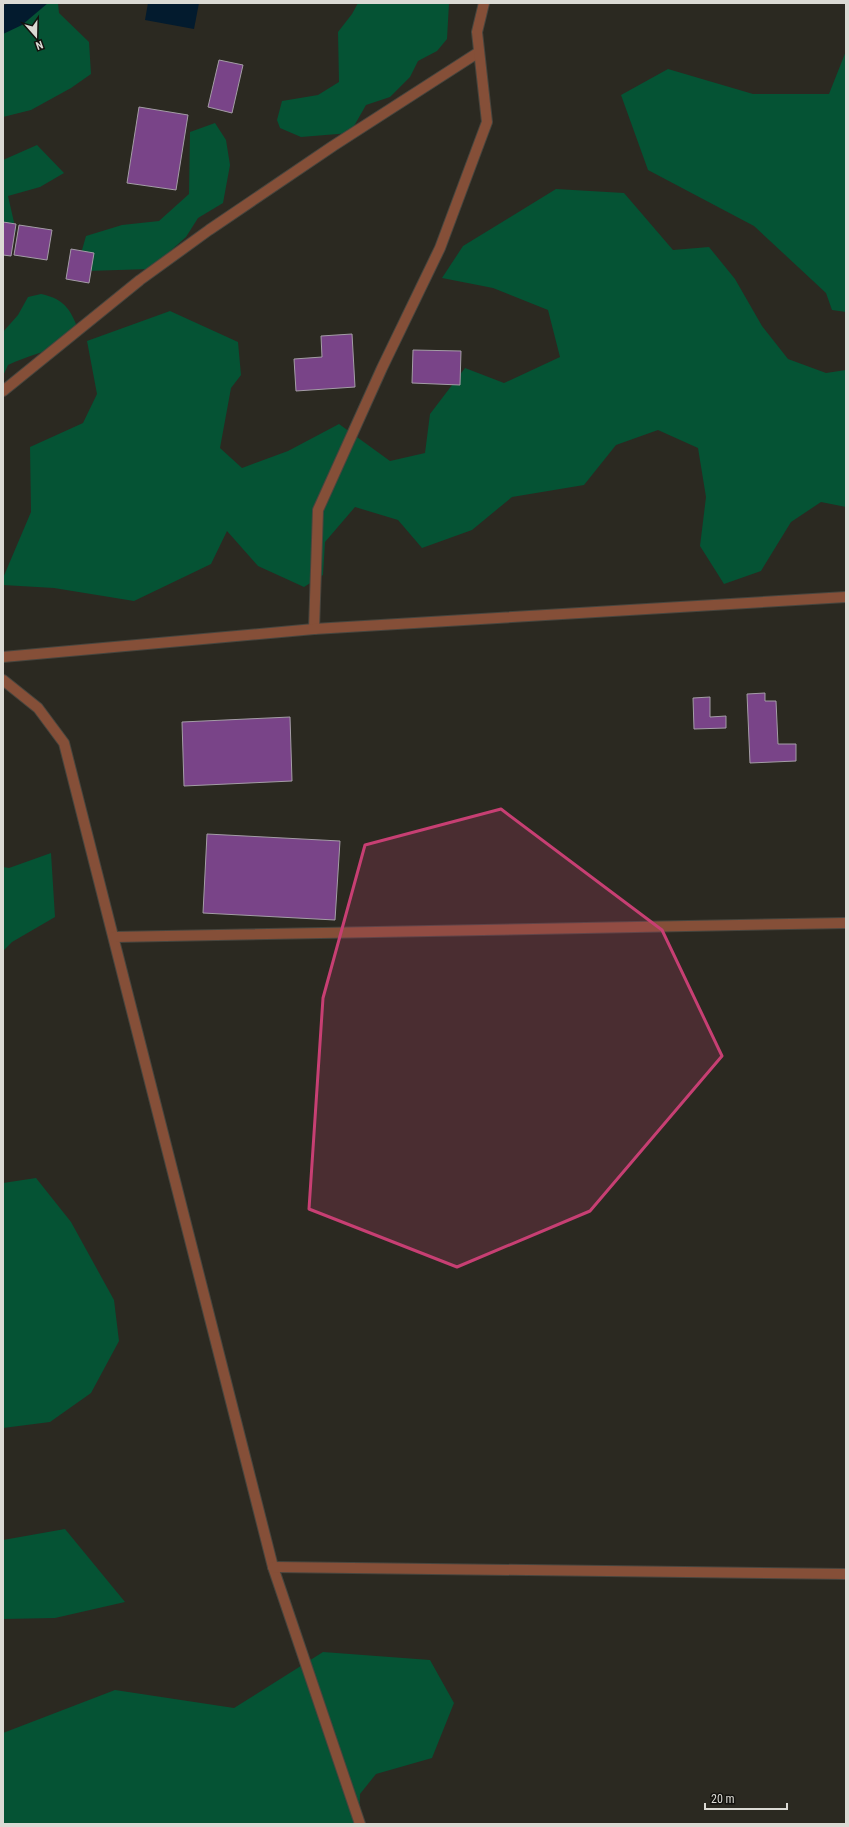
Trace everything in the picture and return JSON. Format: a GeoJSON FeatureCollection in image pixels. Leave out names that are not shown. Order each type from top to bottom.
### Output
{"type":"FeatureCollection","features":[{"type":"Feature","properties":{"kind":"street"},"geometry":{"type":"LineString","coordinates":[[314,629],[318,510],[382,368],[440,248],[487,122],[477,32],[484,3]]}},
{"type":"Feature","properties":{"kind":"street"},"geometry":{"type":"LineString","coordinates":[[3,391],[140,280],[196,239],[333,146],[479,52]]}},
{"type":"Feature","properties":{"kind":"street"},"geometry":{"type":"LineString","coordinates":[[3,657],[314,629],[846,597]]}},
{"type":"Feature","properties":{"kind":"street"},"geometry":{"type":"LineString","coordinates":[[3,680],[38,708],[64,743],[273,1567],[360,1824]]}},
{"type":"Feature","properties":{"kind":"street"},"geometry":{"type":"LineString","coordinates":[[114,937],[846,923]]}},
{"type":"Feature","properties":{"kind":"street"},"geometry":{"type":"LineString","coordinates":[[273,1567],[846,1574]]}},
{"type":"Feature","properties":{"kind":"highlighted area"},"geometry":{"type":"Polygon","coordinates":[[[501,809],[662,930],[722,1056],[590,1211],[457,1267],[309,1209],[323,998],[365,845],[501,809]]]}},
{"type":"Feature","properties":{"kind":"green space"},"geometry":{"type":"Polygon","coordinates":[[[9,3],[58,3],[59,13],[89,42],[91,74],[71,88],[31,110],[3,117],[3,9],[9,3]]]}},
{"type":"Feature","properties":{"kind":"green space"},"geometry":{"type":"Polygon","coordinates":[[[358,3],[449,3],[447,39],[437,51],[418,61],[410,77],[390,97],[366,105],[350,133],[301,137],[280,128],[277,120],[282,101],[318,95],[339,82],[338,32],[352,14],[358,3]]]}},
{"type":"Feature","properties":{"kind":"green space"},"geometry":{"type":"Polygon","coordinates":[[[846,51],[846,312],[832,310],[826,293],[754,226],[648,170],[621,95],[668,69],[753,94],[829,94],[846,51]]]}},
{"type":"Feature","properties":{"kind":"green space"},"geometry":{"type":"Polygon","coordinates":[[[215,123],[226,140],[230,165],[223,203],[198,218],[186,237],[150,269],[87,271],[80,257],[86,236],[122,225],[159,221],[189,194],[190,132],[215,123]]]}},
{"type":"Feature","properties":{"kind":"green space"},"geometry":{"type":"Polygon","coordinates":[[[37,145],[64,173],[40,187],[8,196],[16,231],[3,241],[3,160],[37,145]]]}},
{"type":"Feature","properties":{"kind":"green space"},"geometry":{"type":"Polygon","coordinates":[[[556,189],[624,193],[673,250],[709,247],[735,279],[762,326],[788,359],[826,373],[846,370],[846,507],[821,502],[791,522],[761,571],[724,584],[700,546],[706,497],[698,448],[658,430],[616,445],[584,485],[512,497],[472,530],[422,548],[398,520],[355,507],[325,542],[323,575],[304,587],[258,566],[227,531],[211,564],[134,601],[54,588],[3,585],[3,578],[31,512],[30,447],[83,423],[97,394],[87,341],[170,311],[238,342],[241,375],[231,388],[220,448],[242,468],[288,451],[339,424],[390,461],[425,453],[430,414],[465,368],[504,383],[560,357],[548,310],[493,288],[442,278],[463,246],[556,189]]]}},
{"type":"Feature","properties":{"kind":"green space"},"geometry":{"type":"Polygon","coordinates":[[[41,294],[59,301],[70,312],[76,324],[67,344],[8,365],[3,376],[3,332],[18,315],[28,297],[41,294]]]}},
{"type":"Feature","properties":{"kind":"green space"},"geometry":{"type":"Polygon","coordinates":[[[51,853],[55,917],[12,942],[3,951],[3,867],[9,868],[51,853]]]}},
{"type":"Feature","properties":{"kind":"green space"},"geometry":{"type":"Polygon","coordinates":[[[36,1178],[71,1222],[114,1300],[119,1341],[91,1393],[50,1422],[3,1428],[3,1183],[36,1178]]]}},
{"type":"Feature","properties":{"kind":"green space"},"geometry":{"type":"Polygon","coordinates":[[[65,1529],[125,1602],[55,1618],[3,1619],[3,1540],[65,1529]]]}},
{"type":"Feature","properties":{"kind":"green space"},"geometry":{"type":"Polygon","coordinates":[[[323,1652],[430,1660],[454,1703],[432,1758],[376,1774],[360,1794],[359,1824],[3,1824],[3,1733],[115,1690],[234,1708],[323,1652]]]}},
{"type":"Feature","properties":{"kind":"water"},"geometry":{"type":"Polygon","coordinates":[[[8,3],[48,3],[22,25],[3,34],[3,6],[8,3]]]}},
{"type":"Feature","properties":{"kind":"water"},"geometry":{"type":"Polygon","coordinates":[[[148,3],[199,3],[194,29],[145,20],[148,3]]]}},
{"type":"Feature","properties":{"kind":"building"},"geometry":{"type":"Polygon","coordinates":[[[219,60],[243,65],[232,113],[208,107],[219,60]]]}},
{"type":"Feature","properties":{"kind":"building"},"geometry":{"type":"Polygon","coordinates":[[[139,107],[188,115],[176,190],[127,183],[139,107]]]}},
{"type":"Feature","properties":{"kind":"building"},"geometry":{"type":"Polygon","coordinates":[[[3,222],[16,224],[11,256],[3,255],[3,222]]]}},
{"type":"Feature","properties":{"kind":"building"},"geometry":{"type":"Polygon","coordinates":[[[19,225],[52,230],[47,260],[14,255],[19,225]]]}},
{"type":"Feature","properties":{"kind":"building"},"geometry":{"type":"Polygon","coordinates":[[[71,249],[94,253],[89,283],[66,279],[71,249]]]}},
{"type":"Feature","properties":{"kind":"building"},"geometry":{"type":"Polygon","coordinates":[[[352,334],[355,387],[296,391],[294,359],[322,357],[321,336],[352,334]]]}},
{"type":"Feature","properties":{"kind":"building"},"geometry":{"type":"Polygon","coordinates":[[[413,350],[461,351],[460,385],[412,383],[413,350]]]}},
{"type":"Feature","properties":{"kind":"building"},"geometry":{"type":"Polygon","coordinates":[[[765,693],[765,701],[776,701],[778,744],[796,744],[796,761],[750,763],[747,694],[765,693]]]}},
{"type":"Feature","properties":{"kind":"building"},"geometry":{"type":"Polygon","coordinates":[[[710,697],[710,717],[726,716],[726,728],[694,729],[693,698],[710,697]]]}},
{"type":"Feature","properties":{"kind":"building"},"geometry":{"type":"Polygon","coordinates":[[[290,717],[292,781],[184,786],[182,722],[290,717]]]}},
{"type":"Feature","properties":{"kind":"building"},"geometry":{"type":"Polygon","coordinates":[[[207,834],[340,841],[335,920],[203,913],[207,834]]]}}]}
